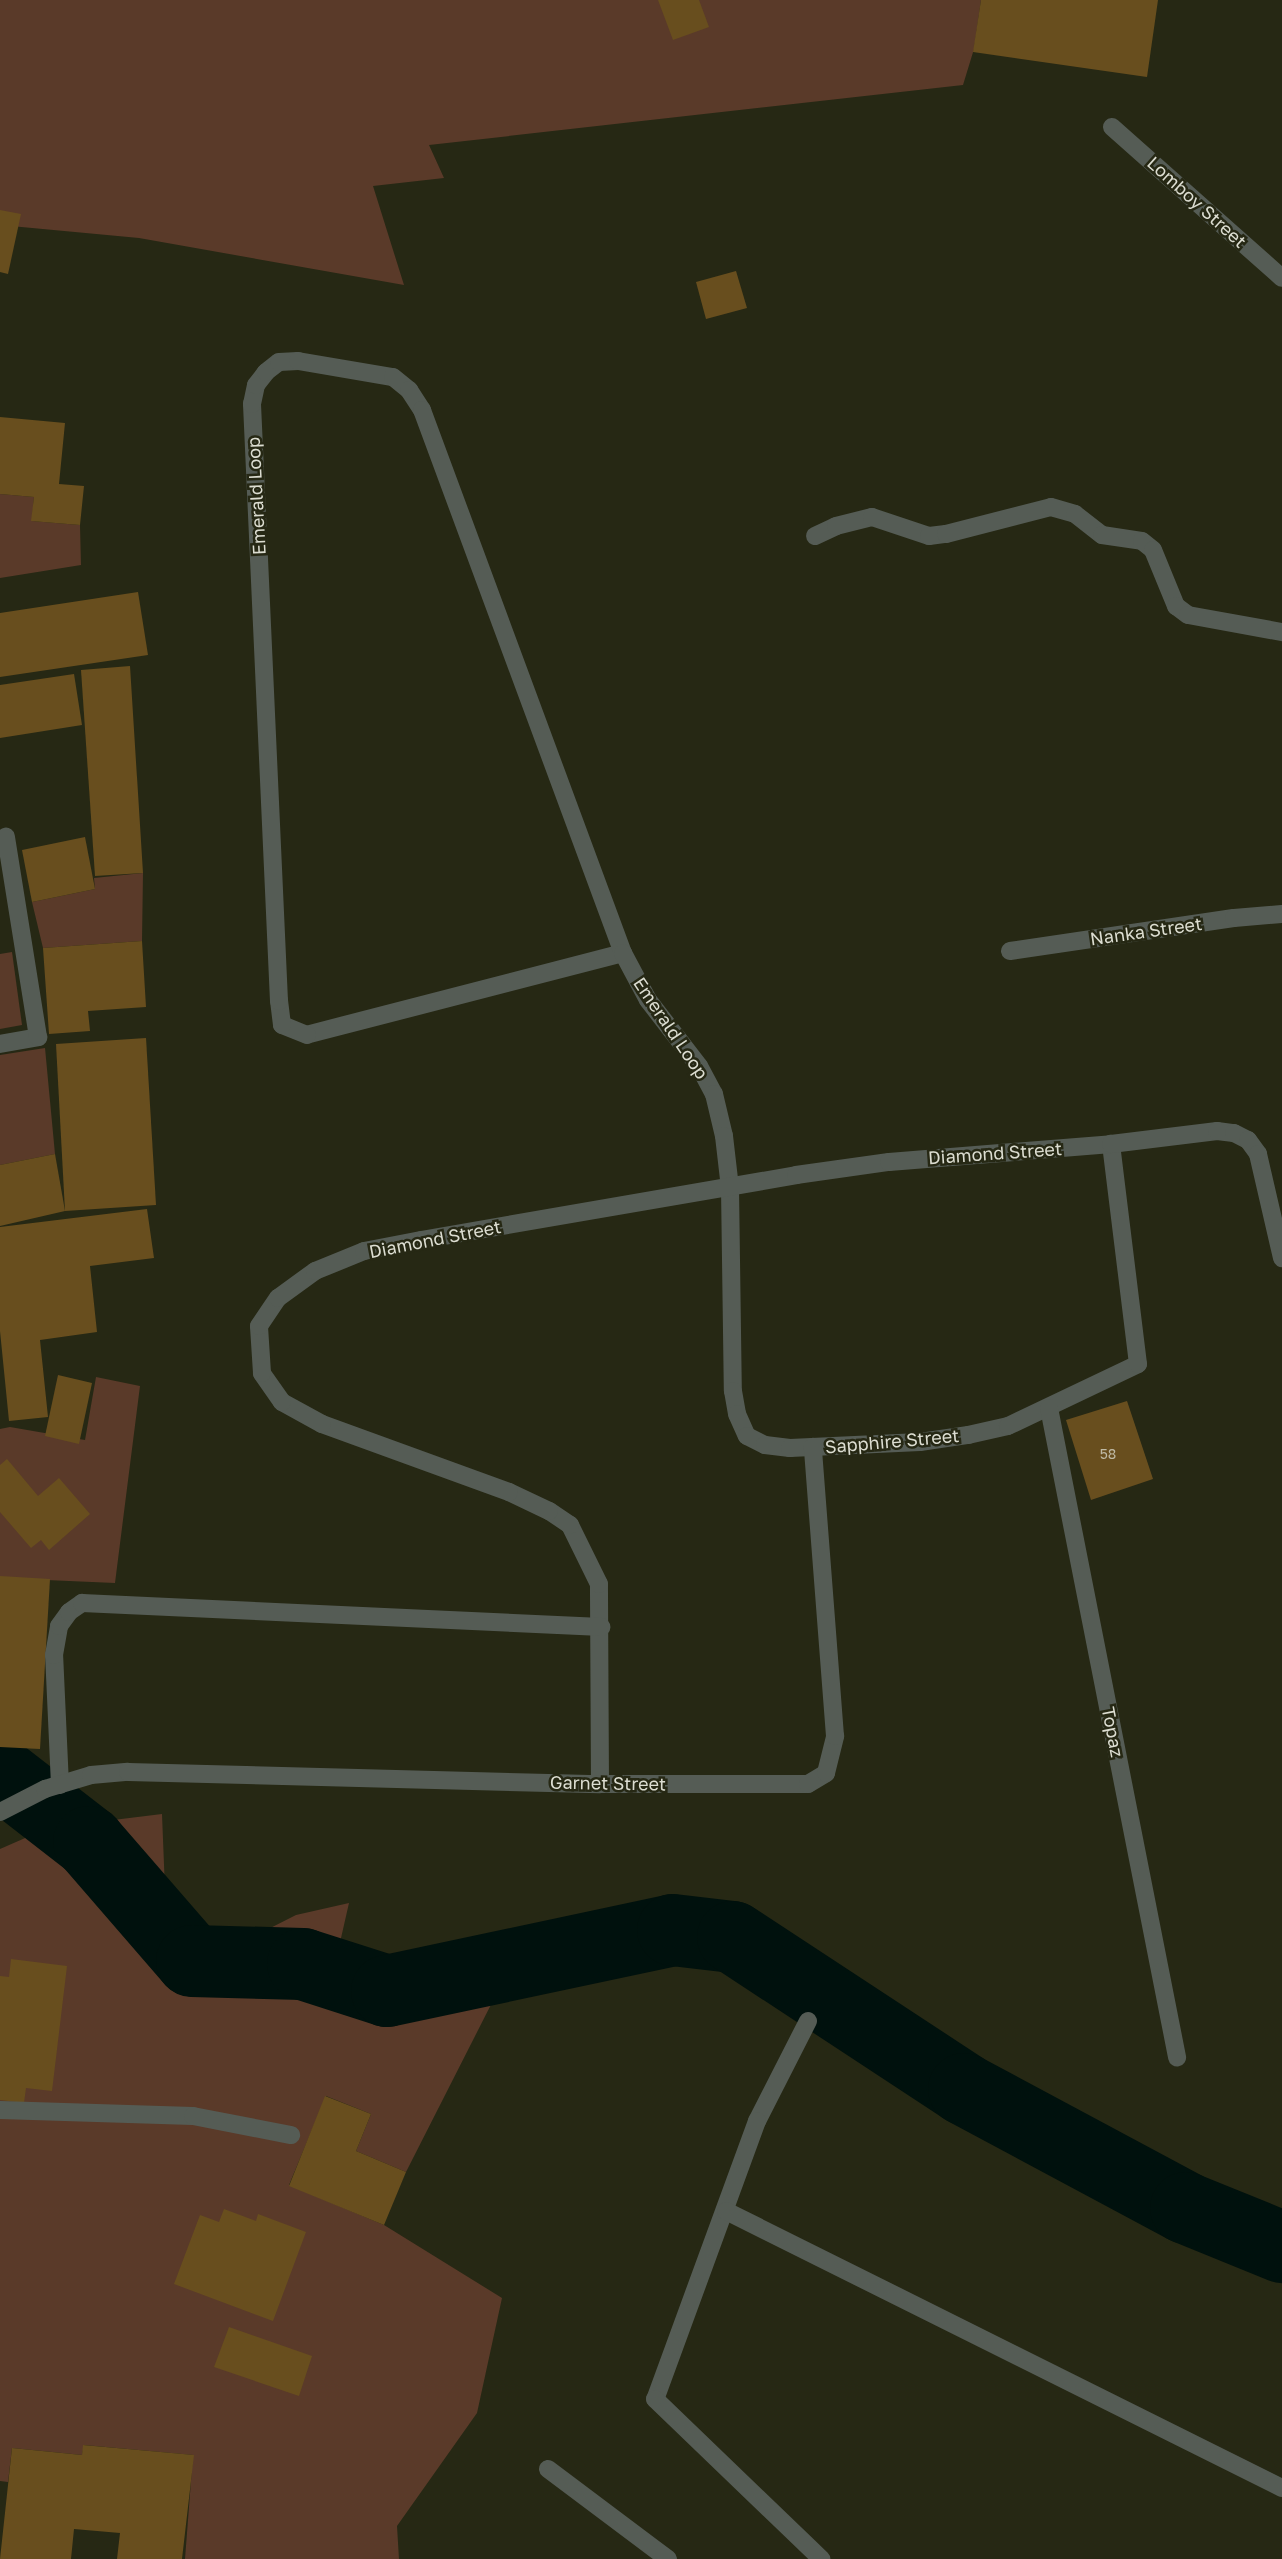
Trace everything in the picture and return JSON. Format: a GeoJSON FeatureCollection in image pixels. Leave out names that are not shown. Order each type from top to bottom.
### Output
{"type":"FeatureCollection","features":[{"type":"Feature","properties":{"kind":"street","name":"Lomboy Street"},"geometry":{"type":"LineString","coordinates":[[1112,127],[1282,278]]}},
{"type":"Feature","properties":{"kind":"street","name":"Emerald Loop"},"geometry":{"type":"LineString","coordinates":[[623,953],[307,1035],[282,1025],[252,404],[256,384],[279,362],[298,361],[393,377],[409,390],[422,410],[623,953],[648,1000],[699,1066],[714,1094],[724,1136],[730,1188]]}},
{"type":"Feature","properties":{"kind":"street"},"geometry":{"type":"LineString","coordinates":[[815,536],[836,526],[872,517],[929,536],[946,534],[1051,507],[1075,514],[1102,535],[1142,541],[1153,550],[1176,606],[1188,615],[1282,632]]}},
{"type":"Feature","properties":{"kind":"street"},"geometry":{"type":"LineString","coordinates":[[0,1044],[38,1037],[6,837]]}},
{"type":"Feature","properties":{"kind":"street","name":"Nanka Street"},"geometry":{"type":"LineString","coordinates":[[1010,951],[1234,918],[1282,914]]}},
{"type":"Feature","properties":{"kind":"street","name":"Diamond Street"},"geometry":{"type":"LineString","coordinates":[[600,1784],[599,1584],[570,1525],[549,1510],[509,1492],[322,1424],[282,1402],[262,1373],[259,1326],[278,1298],[314,1271],[365,1251],[889,1162],[1111,1144],[1217,1131],[1234,1133],[1248,1140],[1258,1154],[1282,1258]]}},
{"type":"Feature","properties":{"kind":"street","name":"Sapphire Street"},"geometry":{"type":"LineString","coordinates":[[730,1188],[733,1391],[737,1414],[747,1436],[765,1445],[813,1447],[920,1442],[1008,1426],[1138,1364],[1111,1144]]}},
{"type":"Feature","properties":{"kind":"street","name":"Topaz"},"geometry":{"type":"LineString","coordinates":[[1049,1408],[1177,2057]]}},
{"type":"Feature","properties":{"kind":"street","name":"Garnet Street"},"geometry":{"type":"LineString","coordinates":[[0,1812],[52,1787],[91,1775],[128,1772],[600,1784],[808,1784],[826,1773],[835,1736],[813,1447]]}},
{"type":"Feature","properties":{"kind":"street"},"geometry":{"type":"LineString","coordinates":[[52,1787],[54,1655],[59,1626],[69,1612],[82,1603],[101,1601],[601,1627]]}},
{"type":"Feature","properties":{"kind":"street"},"geometry":{"type":"LineString","coordinates":[[808,2021],[757,2121],[655,2399],[821,2559]]}},
{"type":"Feature","properties":{"kind":"street"},"geometry":{"type":"LineString","coordinates":[[0,2110],[193,2116],[291,2136]]}},
{"type":"Feature","properties":{"kind":"street"},"geometry":{"type":"LineString","coordinates":[[726,2211],[1282,2488]]}},
{"type":"Feature","properties":{"kind":"street"},"geometry":{"type":"LineString","coordinates":[[548,2469],[668,2559]]}},
{"type":"Feature","properties":{"kind":"shaded area"},"geometry":{"type":"Polygon","coordinates":[[[0,0],[981,0],[974,49],[963,85],[429,145],[444,178],[373,186],[404,285],[139,238],[0,225],[0,0]]]}},
{"type":"Feature","properties":{"kind":"shaded area"},"geometry":{"type":"Polygon","coordinates":[[[0,494],[34,497],[32,521],[80,525],[81,565],[0,578],[0,494]]]}},
{"type":"Feature","properties":{"kind":"shaded area"},"geometry":{"type":"Polygon","coordinates":[[[143,873],[142,941],[43,948],[32,902],[95,889],[94,878],[143,873]]]}},
{"type":"Feature","properties":{"kind":"shaded area"},"geometry":{"type":"Polygon","coordinates":[[[12,952],[22,1025],[0,1029],[0,954],[12,952]]]}},
{"type":"Feature","properties":{"kind":"shaded area"},"geometry":{"type":"Polygon","coordinates":[[[45,1048],[55,1154],[0,1165],[0,1055],[45,1048]]]}},
{"type":"Feature","properties":{"kind":"shaded area"},"geometry":{"type":"Polygon","coordinates":[[[96,1377],[140,1386],[115,1583],[0,1578],[0,1429],[10,1427],[85,1440],[96,1377]]]}},
{"type":"Feature","properties":{"kind":"shaded area"},"geometry":{"type":"Polygon","coordinates":[[[162,1814],[166,1915],[197,1965],[296,1915],[349,1903],[331,1982],[375,2000],[504,1979],[406,2172],[356,2151],[371,2114],[326,2096],[289,2185],[384,2225],[502,2298],[477,2413],[397,2526],[399,2559],[185,2559],[193,2455],[84,2445],[82,2455],[12,2448],[8,2482],[0,2481],[0,1849],[48,1828],[162,1814]]]}},
{"type":"Feature","properties":{"kind":"building"},"geometry":{"type":"Polygon","coordinates":[[[658,0],[699,0],[709,27],[673,40],[658,0]]]}},
{"type":"Feature","properties":{"kind":"building"},"geometry":{"type":"Polygon","coordinates":[[[981,0],[1158,0],[1147,77],[973,52],[981,0]]]}},
{"type":"Feature","properties":{"kind":"building"},"geometry":{"type":"Polygon","coordinates":[[[0,210],[21,214],[8,274],[0,272],[0,210]]]}},
{"type":"Feature","properties":{"kind":"building"},"geometry":{"type":"Polygon","coordinates":[[[736,271],[747,308],[706,319],[696,282],[736,271]]]}},
{"type":"Feature","properties":{"kind":"building"},"geometry":{"type":"Polygon","coordinates":[[[0,417],[65,423],[59,484],[84,486],[80,525],[31,521],[34,497],[0,494],[0,417]]]}},
{"type":"Feature","properties":{"kind":"building"},"geometry":{"type":"Polygon","coordinates":[[[138,592],[148,655],[0,677],[0,613],[138,592]]]}},
{"type":"Feature","properties":{"kind":"building"},"geometry":{"type":"Polygon","coordinates":[[[130,666],[143,873],[95,876],[81,670],[130,666]]]}},
{"type":"Feature","properties":{"kind":"building"},"geometry":{"type":"Polygon","coordinates":[[[74,674],[82,725],[0,738],[0,685],[74,674]]]}},
{"type":"Feature","properties":{"kind":"building"},"geometry":{"type":"Polygon","coordinates":[[[85,837],[95,889],[32,902],[22,850],[85,837]]]}},
{"type":"Feature","properties":{"kind":"building"},"geometry":{"type":"Polygon","coordinates":[[[142,941],[146,1007],[88,1011],[90,1031],[49,1034],[43,948],[142,941]]]}},
{"type":"Feature","properties":{"kind":"building"},"geometry":{"type":"Polygon","coordinates":[[[146,1038],[156,1205],[65,1211],[56,1044],[146,1038]]]}},
{"type":"Feature","properties":{"kind":"building"},"geometry":{"type":"Polygon","coordinates":[[[55,1154],[65,1211],[0,1226],[0,1165],[55,1154]]]}},
{"type":"Feature","properties":{"kind":"building"},"geometry":{"type":"Polygon","coordinates":[[[147,1209],[154,1258],[90,1266],[97,1332],[40,1340],[48,1417],[9,1421],[0,1331],[0,1227],[147,1209]]]}},
{"type":"Feature","properties":{"kind":"building"},"geometry":{"type":"Polygon","coordinates":[[[58,1375],[92,1383],[79,1444],[45,1436],[58,1375]]]}},
{"type":"Feature","properties":{"kind":"building"},"geometry":{"type":"Polygon","coordinates":[[[1127,1401],[1153,1479],[1091,1500],[1066,1420],[1127,1401]]]}},
{"type":"Feature","properties":{"kind":"building"},"geometry":{"type":"Polygon","coordinates":[[[7,1459],[38,1496],[59,1478],[90,1514],[49,1550],[41,1540],[31,1548],[0,1512],[0,1465],[7,1459]]]}},
{"type":"Feature","properties":{"kind":"building"},"geometry":{"type":"Polygon","coordinates":[[[0,1576],[50,1579],[40,1749],[0,1747],[0,1576]]]}},
{"type":"Feature","properties":{"kind":"building"},"geometry":{"type":"Polygon","coordinates":[[[11,1959],[67,1966],[52,2091],[26,2088],[24,2103],[0,2100],[0,1976],[9,1977],[11,1959]]]}},
{"type":"Feature","properties":{"kind":"building"},"geometry":{"type":"Polygon","coordinates":[[[325,2096],[371,2114],[356,2151],[406,2172],[384,2225],[289,2186],[325,2096]]]}},
{"type":"Feature","properties":{"kind":"building"},"geometry":{"type":"Polygon","coordinates":[[[224,2209],[256,2221],[258,2214],[306,2232],[273,2321],[174,2284],[200,2215],[219,2222],[224,2209]]]}},
{"type":"Feature","properties":{"kind":"building"},"geometry":{"type":"Polygon","coordinates":[[[229,2327],[312,2356],[299,2396],[214,2367],[229,2327]]]}},
{"type":"Feature","properties":{"kind":"building"},"geometry":{"type":"Polygon","coordinates":[[[83,2445],[194,2455],[182,2559],[117,2559],[120,2533],[74,2529],[71,2559],[0,2559],[12,2448],[82,2455],[83,2445]]]}},
{"type":"Feature","properties":{"kind":"waterway"},"geometry":{"type":"LineString","coordinates":[[0,1773],[89,1842],[192,1961],[303,1964],[387,1991],[673,1930],[733,1937],[964,2089],[1186,2208],[1282,2247]]}}]}
